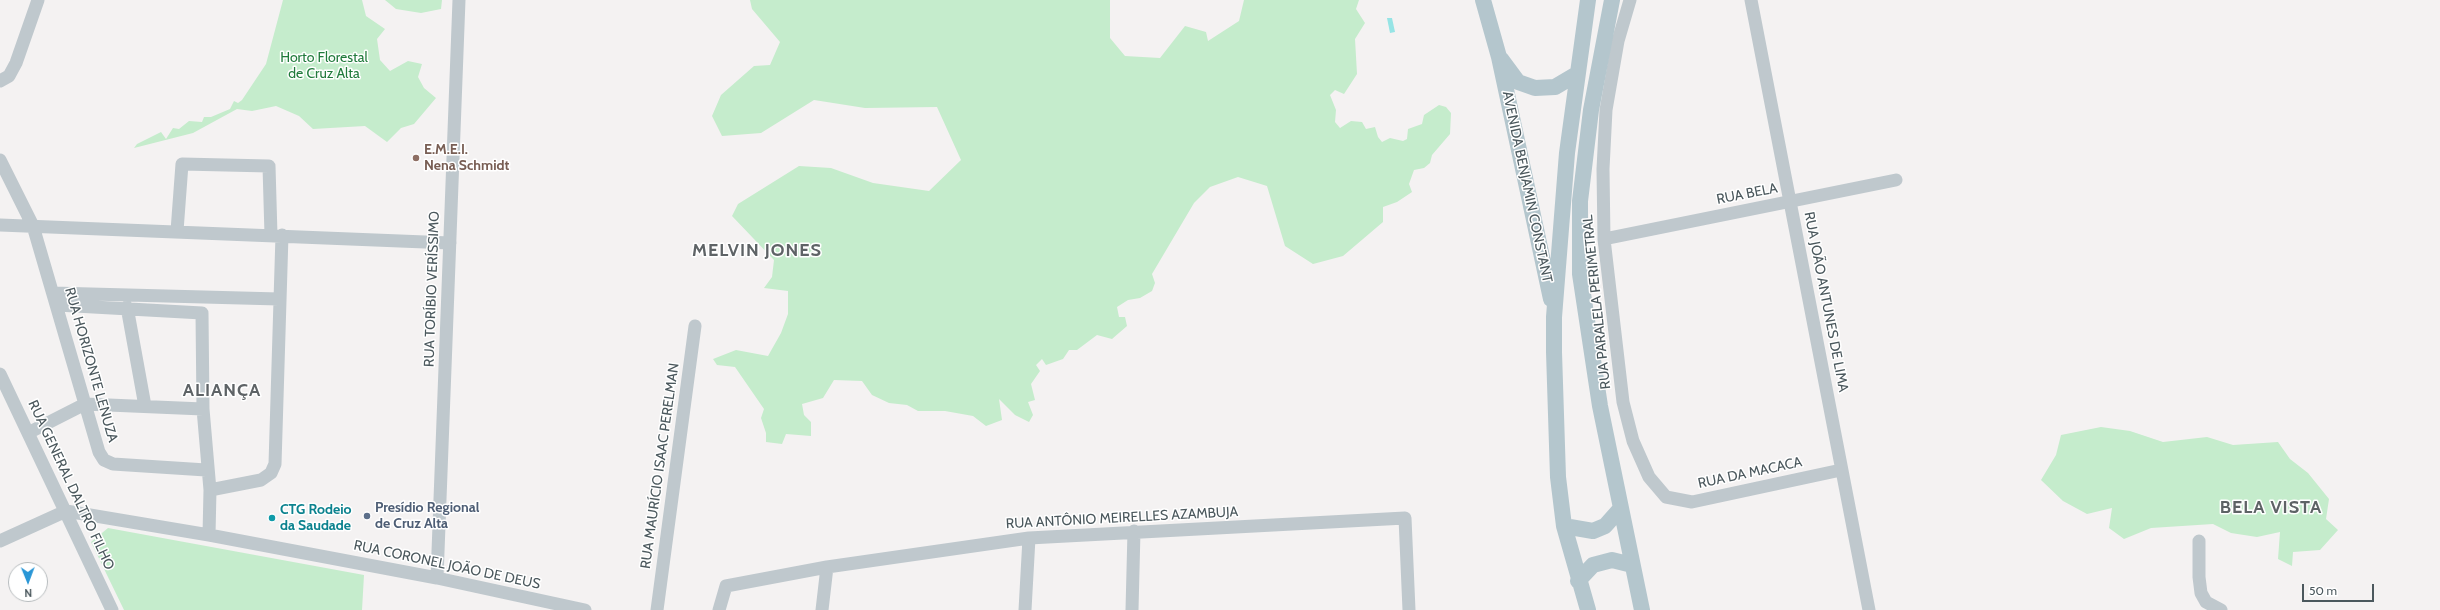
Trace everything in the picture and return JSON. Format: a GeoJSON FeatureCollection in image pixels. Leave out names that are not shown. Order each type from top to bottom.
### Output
{"type":"FeatureCollection","features":[{"type":"Feature","properties":{"kind":"main road","name":"AVENIDA BENJAMIN CONSTANT"},"geometry":{"type":"LineString","coordinates":[[1483,0],[1499,57],[1554,317]]}},
{"type":"Feature","properties":{"kind":"main road"},"geometry":{"type":"LineString","coordinates":[[1588,0],[1577,74],[1568,153],[1554,317],[1558,477],[1564,526],[1578,581],[1588,610]]}},
{"type":"Feature","properties":{"kind":"main road"},"geometry":{"type":"LineString","coordinates":[[1612,0],[1590,110],[1580,201],[1580,274],[1600,406],[1642,610]]}},
{"type":"Feature","properties":{"kind":"main road","name":"AVENIDA BENJAMIN CONSTANT"},"geometry":{"type":"LineString","coordinates":[[1499,57],[1518,82],[1535,88],[1555,87],[1577,74]]}},
{"type":"Feature","properties":{"kind":"main road"},"geometry":{"type":"LineString","coordinates":[[1564,526],[1592,531],[1605,526],[1621,508]]}},
{"type":"Feature","properties":{"kind":"main road"},"geometry":{"type":"LineString","coordinates":[[1578,581],[1593,565],[1612,560],[1632,564]]}},
{"type":"Feature","properties":{"kind":"street","name":"RUA TORÍBIO VERÍSSIMO"},"geometry":{"type":"LineString","coordinates":[[437,578],[459,0]]}},
{"type":"Feature","properties":{"kind":"street","name":"RUA PARALELA PERIMETRAL"},"geometry":{"type":"LineString","coordinates":[[1630,0],[1618,41],[1606,110],[1603,169],[1604,240],[1623,402],[1633,441],[1649,477],[1666,497]]}},
{"type":"Feature","properties":{"kind":"street","name":"RUA JOÃO ANTUNES DE LIMA"},"geometry":{"type":"LineString","coordinates":[[1751,0],[1869,610]]}},
{"type":"Feature","properties":{"kind":"street"},"geometry":{"type":"LineString","coordinates":[[0,81],[9,76],[16,63],[33,3]]}},
{"type":"Feature","properties":{"kind":"street","name":"RUA HORIZONTE LENUZA"},"geometry":{"type":"LineString","coordinates":[[0,160],[33,226],[99,452],[104,460],[113,464],[206,470]]}},
{"type":"Feature","properties":{"kind":"street"},"geometry":{"type":"LineString","coordinates":[[177,231],[182,164],[269,166],[276,235],[279,298],[275,464],[271,473],[261,480],[210,490]]}},
{"type":"Feature","properties":{"kind":"street","name":"RUA BELA"},"geometry":{"type":"LineString","coordinates":[[1604,240],[1896,180]]}},
{"type":"Feature","properties":{"kind":"street"},"geometry":{"type":"LineString","coordinates":[[0,225],[450,243]]}},
{"type":"Feature","properties":{"kind":"street"},"geometry":{"type":"LineString","coordinates":[[55,299],[279,298]]}},
{"type":"Feature","properties":{"kind":"street"},"geometry":{"type":"LineString","coordinates":[[55,299],[202,313],[203,409],[206,470],[210,490],[209,535]]}},
{"type":"Feature","properties":{"kind":"street"},"geometry":{"type":"LineString","coordinates":[[127,307],[146,406]]}},
{"type":"Feature","properties":{"kind":"street","name":"RUA MAURÍCIO ISAAC PERELMAN"},"geometry":{"type":"LineString","coordinates":[[657,610],[695,326]]}},
{"type":"Feature","properties":{"kind":"street","name":"RUA GENERAL DALTRO FILHO"},"geometry":{"type":"LineString","coordinates":[[0,374],[112,610]]}},
{"type":"Feature","properties":{"kind":"street"},"geometry":{"type":"LineString","coordinates":[[28,433],[85,404],[203,409]]}},
{"type":"Feature","properties":{"kind":"street","name":"RUA DA MACACA"},"geometry":{"type":"LineString","coordinates":[[1666,497],[1692,502],[1841,470]]}},
{"type":"Feature","properties":{"kind":"street"},"geometry":{"type":"LineString","coordinates":[[0,541],[66,511]]}},
{"type":"Feature","properties":{"kind":"street","name":"RUA CORONEL JOÃO DE DEUS"},"geometry":{"type":"LineString","coordinates":[[66,511],[209,535],[437,578],[585,610]]}},
{"type":"Feature","properties":{"kind":"street","name":"RUA ANTÔNIO MEIRELLES AZAMBUJA"},"geometry":{"type":"LineString","coordinates":[[720,610],[726,586],[827,567],[1029,538],[1405,518],[1409,610]]}},
{"type":"Feature","properties":{"kind":"street"},"geometry":{"type":"LineString","coordinates":[[1132,610],[1134,532]]}},
{"type":"Feature","properties":{"kind":"street"},"geometry":{"type":"LineString","coordinates":[[1025,610],[1029,538]]}},
{"type":"Feature","properties":{"kind":"street"},"geometry":{"type":"LineString","coordinates":[[2198,541],[2201,593],[2206,602],[2221,610]]}},
{"type":"Feature","properties":{"kind":"street"},"geometry":{"type":"LineString","coordinates":[[822,610],[827,567]]}},
{"type":"Feature","properties":{"kind":"green space","name":"Horto Florestal de Cruz Alta"},"geometry":{"type":"Polygon","coordinates":[[[283,0],[362,0],[366,16],[385,29],[377,39],[380,60],[390,71],[408,61],[422,64],[418,77],[424,88],[436,98],[414,124],[401,128],[387,142],[365,126],[313,129],[299,116],[276,106],[252,111],[237,109],[193,133],[134,148],[137,144],[161,132],[166,139],[173,128],[179,129],[189,121],[202,122],[204,117],[211,117],[230,109],[234,101],[238,103],[242,100],[266,64],[283,0]]]}},
{"type":"Feature","properties":{"kind":"green space"},"geometry":{"type":"Polygon","coordinates":[[[385,0],[442,0],[441,9],[421,13],[396,9],[385,0]]]}},
{"type":"Feature","properties":{"kind":"green space"},"geometry":{"type":"Polygon","coordinates":[[[750,0],[1110,0],[1110,38],[1125,56],[1160,58],[1185,26],[1206,32],[1208,41],[1239,21],[1244,0],[1359,0],[1356,9],[1365,23],[1355,39],[1357,74],[1344,94],[1335,90],[1330,95],[1336,110],[1335,122],[1340,128],[1351,121],[1362,122],[1366,129],[1375,127],[1378,137],[1382,142],[1390,138],[1403,141],[1407,139],[1408,129],[1422,124],[1424,115],[1439,105],[1446,107],[1451,113],[1450,134],[1432,155],[1430,163],[1424,168],[1414,170],[1409,184],[1412,192],[1397,202],[1383,207],[1383,222],[1343,256],[1313,264],[1285,246],[1267,186],[1238,177],[1210,187],[1194,203],[1152,274],[1155,283],[1152,291],[1140,298],[1128,300],[1117,307],[1119,317],[1125,317],[1127,326],[1112,339],[1097,335],[1077,350],[1069,350],[1063,359],[1046,365],[1042,359],[1036,365],[1040,371],[1031,384],[1035,400],[1028,402],[1033,415],[1029,422],[1015,415],[999,399],[1002,420],[986,426],[973,416],[945,411],[918,411],[907,405],[889,403],[872,395],[862,381],[834,380],[823,398],[802,404],[804,415],[811,422],[811,436],[786,434],[782,444],[766,442],[766,433],[761,418],[764,409],[735,367],[717,365],[713,359],[736,350],[768,356],[781,333],[788,314],[788,291],[764,288],[772,277],[774,260],[732,216],[738,204],[799,166],[831,168],[873,183],[929,191],[961,160],[937,107],[865,108],[814,100],[761,133],[722,136],[712,116],[721,95],[754,66],[770,65],[780,42],[752,9],[750,0]]]}},
{"type":"Feature","properties":{"kind":"green space"},"geometry":{"type":"Polygon","coordinates":[[[2101,427],[2130,431],[2163,442],[2207,437],[2233,445],[2278,442],[2290,459],[2308,473],[2329,499],[2326,519],[2338,530],[2320,550],[2293,552],[2292,566],[2278,559],[2280,532],[2257,537],[2231,533],[2213,524],[2151,528],[2124,539],[2109,528],[2112,508],[2087,514],[2063,501],[2041,480],[2056,455],[2061,435],[2101,427]]]}},
{"type":"Feature","properties":{"kind":"green space"},"geometry":{"type":"Polygon","coordinates":[[[108,528],[364,575],[362,610],[124,610],[91,542],[108,528]]]}},
{"type":"Feature","properties":{"kind":"water"},"geometry":{"type":"Polygon","coordinates":[[[1387,18],[1392,18],[1395,32],[1390,33],[1387,18]]]}},
{"type":"Feature","properties":{"kind":"place","name":"E.M.E.I. Nena Schmidt"},"geometry":{"type":"Point","coordinates":[416,158]}},
{"type":"Feature","properties":{"kind":"place","name":"Presídio Regional de Cruz Alta"},"geometry":{"type":"Point","coordinates":[367,516]}},
{"type":"Feature","properties":{"kind":"place","name":"CTG Rodeio da Saudade"},"geometry":{"type":"Point","coordinates":[272,518]}},
{"type":"Feature","properties":{"kind":"district","name":"MELVIN JONES"},"geometry":{"type":"Point","coordinates":[757,251]}},
{"type":"Feature","properties":{"kind":"district","name":"ALIANÇA"},"geometry":{"type":"Point","coordinates":[222,391]}},
{"type":"Feature","properties":{"kind":"district","name":"BELA VISTA"},"geometry":{"type":"Point","coordinates":[2271,508]}}]}
